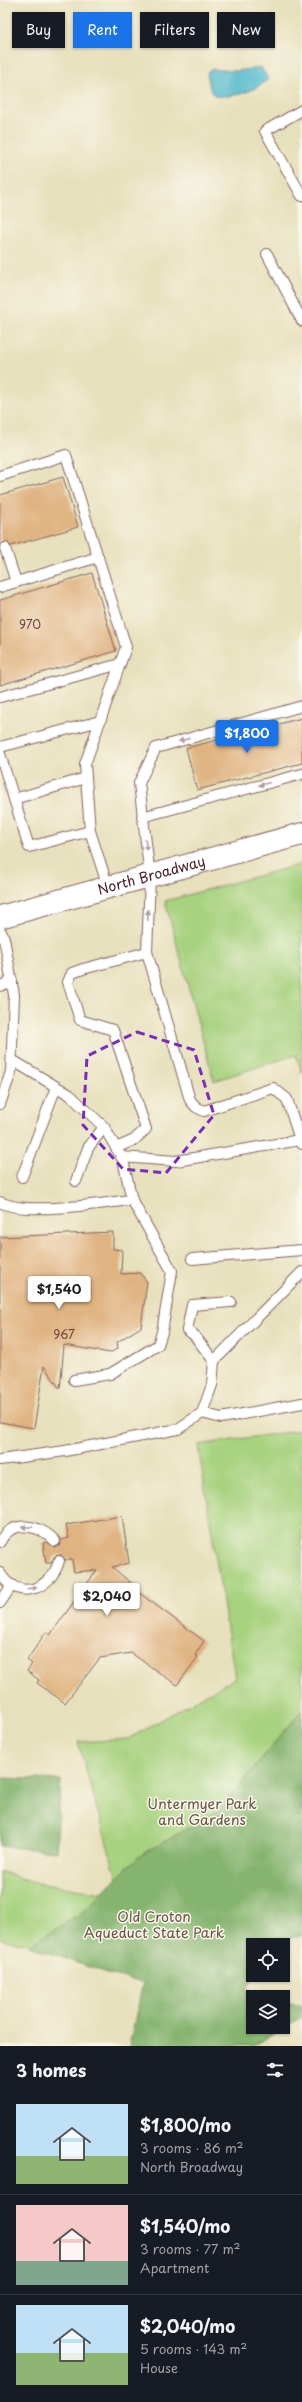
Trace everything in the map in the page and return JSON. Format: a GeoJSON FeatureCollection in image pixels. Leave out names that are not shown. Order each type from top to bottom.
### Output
{"type":"FeatureCollection","features":[{"type":"Feature","properties":{"kind":"main road","name":"North Broadway"},"geometry":{"type":"LineString","coordinates":[[0,917],[302,834]]}},
{"type":"Feature","properties":{"kind":"lane"},"geometry":{"type":"LineString","coordinates":[[302,110],[265,130],[302,196]]}},
{"type":"Feature","properties":{"kind":"lane"},"geometry":{"type":"LineString","coordinates":[[267,254],[302,320]]}},
{"type":"Feature","properties":{"kind":"lane"},"geometry":{"type":"LineString","coordinates":[[0,476],[66,455],[126,647],[85,764],[90,831],[108,887]]}},
{"type":"Feature","properties":{"kind":"lane"},"geometry":{"type":"LineString","coordinates":[[5,548],[16,582]]}},
{"type":"Feature","properties":{"kind":"lane"},"geometry":{"type":"LineString","coordinates":[[0,587],[98,557]]}},
{"type":"Feature","properties":{"kind":"lane"},"geometry":{"type":"LineString","coordinates":[[0,697],[120,664]]}},
{"type":"Feature","properties":{"kind":"lane"},"geometry":{"type":"LineString","coordinates":[[121,1157],[176,1161],[301,1142],[287,1099],[273,1088],[204,1111],[196,1107],[190,1100],[147,952],[150,877],[139,783],[156,748],[302,706]]}},
{"type":"Feature","properties":{"kind":"lane"},"geometry":{"type":"LineString","coordinates":[[0,747],[100,721]]}},
{"type":"Feature","properties":{"kind":"lane"},"geometry":{"type":"LineString","coordinates":[[0,754],[29,847],[90,831]]}},
{"type":"Feature","properties":{"kind":"lane"},"geometry":{"type":"LineString","coordinates":[[142,817],[302,774]]}},
{"type":"Feature","properties":{"kind":"lane"},"geometry":{"type":"LineString","coordinates":[[14,798],[86,778]]}},
{"type":"Feature","properties":{"kind":"lane"},"geometry":{"type":"LineString","coordinates":[[0,930],[4,938],[14,995],[11,1072],[0,1104]]}},
{"type":"Feature","properties":{"kind":"lane"},"geometry":{"type":"LineString","coordinates":[[116,1148],[134,1140],[146,1129],[113,1030],[80,1020],[68,982],[72,973],[82,969],[147,952]]}},
{"type":"Feature","properties":{"kind":"lane"},"geometry":{"type":"LineString","coordinates":[[0,986],[12,981]]}},
{"type":"Feature","properties":{"kind":"lane"},"geometry":{"type":"LineString","coordinates":[[12,1060],[70,1095],[104,1127],[121,1157],[132,1200],[172,1271],[162,1332],[158,1345],[110,1374],[74,1380]]}},
{"type":"Feature","properties":{"kind":"lane"},"geometry":{"type":"LineString","coordinates":[[22,1177],[56,1087]]}},
{"type":"Feature","properties":{"kind":"lane"},"geometry":{"type":"LineString","coordinates":[[76,1181],[88,1148],[104,1127]]}},
{"type":"Feature","properties":{"kind":"lane"},"geometry":{"type":"LineString","coordinates":[[0,1202],[14,1208],[68,1206],[132,1200]]}},
{"type":"Feature","properties":{"kind":"lane"},"geometry":{"type":"LineString","coordinates":[[192,1259],[302,1250]]}},
{"type":"Feature","properties":{"kind":"lane"},"geometry":{"type":"LineString","coordinates":[[0,1460],[65,1451],[178,1429],[202,1413],[212,1385],[214,1361],[302,1272]]}},
{"type":"Feature","properties":{"kind":"lane"},"geometry":{"type":"LineString","coordinates":[[214,1361],[194,1335],[187,1330],[192,1304],[231,1302]]}},
{"type":"Feature","properties":{"kind":"lane"},"geometry":{"type":"LineString","coordinates":[[202,1413],[221,1418],[302,1403]]}},
{"type":"Feature","properties":{"kind":"lane"},"geometry":{"type":"LineString","coordinates":[[0,1542],[8,1532],[18,1527],[28,1526],[39,1528],[55,1541]]}},
{"type":"Feature","properties":{"kind":"lane"},"geometry":{"type":"LineString","coordinates":[[0,1573],[12,1585],[22,1589],[32,1589],[42,1586],[54,1576],[59,1561]]}},
{"type":"Feature","properties":{"kind":"lane"},"geometry":{"type":"LineString","coordinates":[[0,1603],[12,1585]]}},
{"type":"Feature","properties":{"kind":"highlighted area"},"geometry":{"type":"Polygon","coordinates":[[[137,1032],[194,1050],[214,1115],[166,1173],[123,1169],[83,1125],[87,1056],[137,1032]]]}},
{"type":"Feature","properties":{"kind":"green space"},"geometry":{"type":"Polygon","coordinates":[[[302,864],[302,1074],[296,1055],[214,1081],[165,901],[302,864]]]}},
{"type":"Feature","properties":{"kind":"green space","name":"Untermyer Park and Gardens"},"geometry":{"type":"Polygon","coordinates":[[[302,1430],[302,1923],[153,1958],[8,1941],[0,1938],[0,1871],[30,1882],[122,1896],[78,1742],[128,1739],[235,1678],[198,1445],[302,1430]]]}},
{"type":"Feature","properties":{"kind":"green space","name":"Old Croton Aqueduct State Park"},"geometry":{"type":"Polygon","coordinates":[[[302,1710],[302,1936],[290,1938],[246,1938],[246,1982],[251,1982],[246,1989],[249,1990],[246,1990],[246,2034],[273,2034],[253,2046],[129,2046],[143,1983],[107,1973],[29,1946],[85,1910],[138,1857],[219,1810],[302,1710]]]}},
{"type":"Feature","properties":{"kind":"green space"},"geometry":{"type":"Polygon","coordinates":[[[0,1778],[61,1780],[56,1851],[0,1846],[0,1778]]]}},
{"type":"Feature","properties":{"kind":"green space"},"geometry":{"type":"Polygon","coordinates":[[[290,2003],[302,2006],[302,2017],[290,2024],[290,2003]]]}},
{"type":"Feature","properties":{"kind":"water"},"geometry":{"type":"Polygon","coordinates":[[[261,67],[268,79],[256,88],[229,96],[215,96],[210,89],[207,73],[212,69],[237,71],[261,67]]]}},
{"type":"Feature","properties":{"kind":"building"},"geometry":{"type":"Polygon","coordinates":[[[63,477],[78,527],[11,546],[7,542],[0,544],[0,495],[63,477]]]}},
{"type":"Feature","properties":{"kind":"building"},"geometry":{"type":"Polygon","coordinates":[[[92,573],[116,651],[0,685],[0,600],[92,573]]]}},
{"type":"Feature","properties":{"kind":"building"},"geometry":{"type":"Polygon","coordinates":[[[302,718],[302,763],[197,790],[186,748],[302,718]]]}},
{"type":"Feature","properties":{"kind":"building"},"geometry":{"type":"Polygon","coordinates":[[[113,1232],[113,1249],[122,1250],[121,1274],[140,1273],[147,1282],[141,1327],[117,1342],[118,1348],[110,1353],[64,1345],[60,1389],[44,1366],[34,1428],[0,1422],[0,1237],[113,1232]]]}},
{"type":"Feature","properties":{"kind":"building"},"geometry":{"type":"Polygon","coordinates":[[[122,1516],[129,1563],[112,1567],[136,1587],[134,1589],[204,1641],[195,1655],[198,1657],[177,1685],[131,1653],[100,1658],[65,1703],[37,1683],[39,1680],[27,1671],[32,1664],[27,1660],[46,1632],[50,1635],[97,1570],[74,1572],[72,1559],[65,1560],[61,1555],[55,1556],[51,1563],[46,1563],[43,1543],[47,1542],[54,1547],[59,1546],[61,1540],[69,1538],[66,1525],[122,1516]]]}}]}
